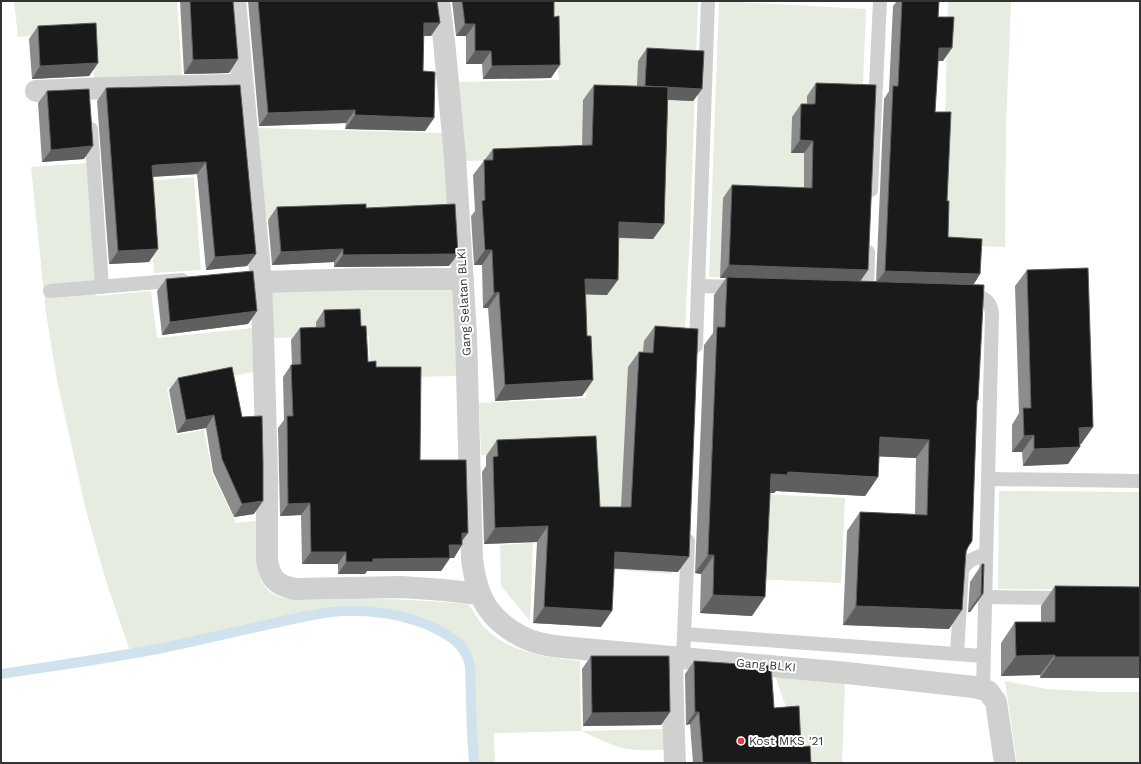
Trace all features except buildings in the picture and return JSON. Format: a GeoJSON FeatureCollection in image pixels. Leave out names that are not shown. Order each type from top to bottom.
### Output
{"type":"FeatureCollection","features":[{"type":"Feature","properties":{"kind":"street"},"geometry":{"type":"LineString","coordinates":[[235,1],[255,277],[263,332],[267,475],[267,560],[269,571],[273,579],[279,584],[295,589],[402,587],[444,590],[482,598]]}},
{"type":"Feature","properties":{"kind":"street","name":"Gang Selatan BLKI"},"geometry":{"type":"LineString","coordinates":[[439,1],[453,141],[463,279],[466,334],[472,558],[477,585],[482,598]]}},
{"type":"Feature","properties":{"kind":"street"},"geometry":{"type":"LineString","coordinates":[[36,91],[89,102],[242,85]]}},
{"type":"Feature","properties":{"kind":"street"},"geometry":{"type":"LineString","coordinates":[[255,277],[463,279]]}},
{"type":"Feature","properties":{"kind":"street","name":"Gang BLKI"},"geometry":{"type":"LineString","coordinates":[[482,598],[498,620],[512,631],[532,641],[546,645],[847,673],[982,689]]}},
{"type":"Feature","properties":{"kind":"street"},"geometry":{"type":"LineString","coordinates":[[675,763],[673,707],[677,657]]}},
{"type":"Feature","properties":{"kind":"street"},"geometry":{"type":"LineString","coordinates":[[982,689],[988,691],[996,702],[1005,763]]}},
{"type":"Feature","properties":{"kind":"lane"},"geometry":{"type":"LineString","coordinates":[[696,356],[708,1]]}},
{"type":"Feature","properties":{"kind":"lane"},"geometry":{"type":"LineString","coordinates":[[871,204],[880,1]]}},
{"type":"Feature","properties":{"kind":"lane"},"geometry":{"type":"LineString","coordinates":[[89,102],[102,287]]}},
{"type":"Feature","properties":{"kind":"lane"},"geometry":{"type":"LineString","coordinates":[[866,292],[869,236]]}},
{"type":"Feature","properties":{"kind":"lane"},"geometry":{"type":"LineString","coordinates":[[50,291],[196,279]]}},
{"type":"Feature","properties":{"kind":"lane"},"geometry":{"type":"LineString","coordinates":[[698,286],[752,288]]}},
{"type":"Feature","properties":{"kind":"lane"},"geometry":{"type":"LineString","coordinates":[[851,291],[882,292]]}},
{"type":"Feature","properties":{"kind":"lane"},"geometry":{"type":"LineString","coordinates":[[953,295],[969,295],[982,298],[989,303],[991,307],[992,321],[982,689]]}},
{"type":"Feature","properties":{"kind":"lane"},"geometry":{"type":"LineString","coordinates":[[988,479],[1140,481]]}},
{"type":"Feature","properties":{"kind":"lane"},"geometry":{"type":"LineString","coordinates":[[677,657],[684,634],[688,525]]}},
{"type":"Feature","properties":{"kind":"lane"},"geometry":{"type":"LineString","coordinates":[[957,654],[962,570],[969,561],[986,554]]}},
{"type":"Feature","properties":{"kind":"lane"},"geometry":{"type":"LineString","coordinates":[[985,597],[1078,598]]}},
{"type":"Feature","properties":{"kind":"lane"},"geometry":{"type":"LineString","coordinates":[[684,634],[983,656]]}},
{"type":"Feature","properties":{"kind":"shaded area"},"geometry":{"type":"Polygon","coordinates":[[[14,1],[177,1],[182,76],[94,80],[91,32],[18,37],[14,1]]]}},
{"type":"Feature","properties":{"kind":"shaded area"},"geometry":{"type":"Polygon","coordinates":[[[550,1],[698,1],[690,233],[672,574],[606,569],[584,450],[481,455],[479,403],[586,398],[580,305],[567,158],[465,161],[457,82],[559,80],[550,1]]]}},
{"type":"Feature","properties":{"kind":"shaded area"},"geometry":{"type":"Polygon","coordinates":[[[719,1],[866,9],[855,281],[709,277],[719,1]]]}},
{"type":"Feature","properties":{"kind":"shaded area"},"geometry":{"type":"Polygon","coordinates":[[[948,1],[1011,1],[1006,129],[1005,247],[942,245],[948,1]]]}},
{"type":"Feature","properties":{"kind":"shaded area"},"geometry":{"type":"Polygon","coordinates":[[[255,128],[444,133],[450,212],[263,219],[255,128]]]}},
{"type":"Feature","properties":{"kind":"shaded area"},"geometry":{"type":"Polygon","coordinates":[[[87,163],[96,296],[151,291],[157,338],[253,328],[253,372],[167,388],[176,435],[204,430],[212,473],[236,523],[256,521],[260,578],[265,587],[272,594],[278,597],[297,600],[393,599],[468,604],[486,629],[507,644],[542,656],[580,661],[581,731],[494,733],[495,763],[474,763],[470,666],[466,654],[460,645],[446,634],[428,625],[391,615],[370,612],[334,612],[311,615],[131,654],[107,584],[92,532],[57,380],[46,313],[31,167],[87,163]]]}},
{"type":"Feature","properties":{"kind":"shaded area"},"geometry":{"type":"Polygon","coordinates":[[[194,177],[201,270],[154,273],[147,181],[194,177]]]}},
{"type":"Feature","properties":{"kind":"shaded area"},"geometry":{"type":"Polygon","coordinates":[[[455,288],[457,376],[370,378],[369,336],[272,338],[270,291],[455,288]]]}},
{"type":"Feature","properties":{"kind":"shaded area"},"geometry":{"type":"Polygon","coordinates":[[[999,491],[1140,492],[1140,590],[998,589],[999,491]]]}},
{"type":"Feature","properties":{"kind":"shaded area"},"geometry":{"type":"Polygon","coordinates":[[[761,494],[845,498],[841,583],[757,579],[761,494]]]}},
{"type":"Feature","properties":{"kind":"shaded area"},"geometry":{"type":"Polygon","coordinates":[[[533,543],[530,621],[501,586],[500,545],[533,543]]]}},
{"type":"Feature","properties":{"kind":"shaded area"},"geometry":{"type":"Polygon","coordinates":[[[775,676],[845,682],[842,763],[806,763],[775,676]]]}},
{"type":"Feature","properties":{"kind":"shaded area"},"geometry":{"type":"Polygon","coordinates":[[[1005,681],[1047,689],[1101,692],[1140,692],[1140,763],[1017,763],[1005,681]]]}},
{"type":"Feature","properties":{"kind":"shaded area"},"geometry":{"type":"Polygon","coordinates":[[[664,729],[665,750],[636,750],[621,748],[581,731],[664,729]]]}},
{"type":"Feature","properties":{"kind":"waterway"},"geometry":{"type":"LineString","coordinates":[[1,674],[157,649],[323,613],[359,611],[402,616],[440,631],[460,645],[466,654],[470,666],[474,763]]}},
{"type":"Feature","properties":{"kind":"place","name":"Kost MKS '21"},"geometry":{"type":"Point","coordinates":[741,741]}}]}
